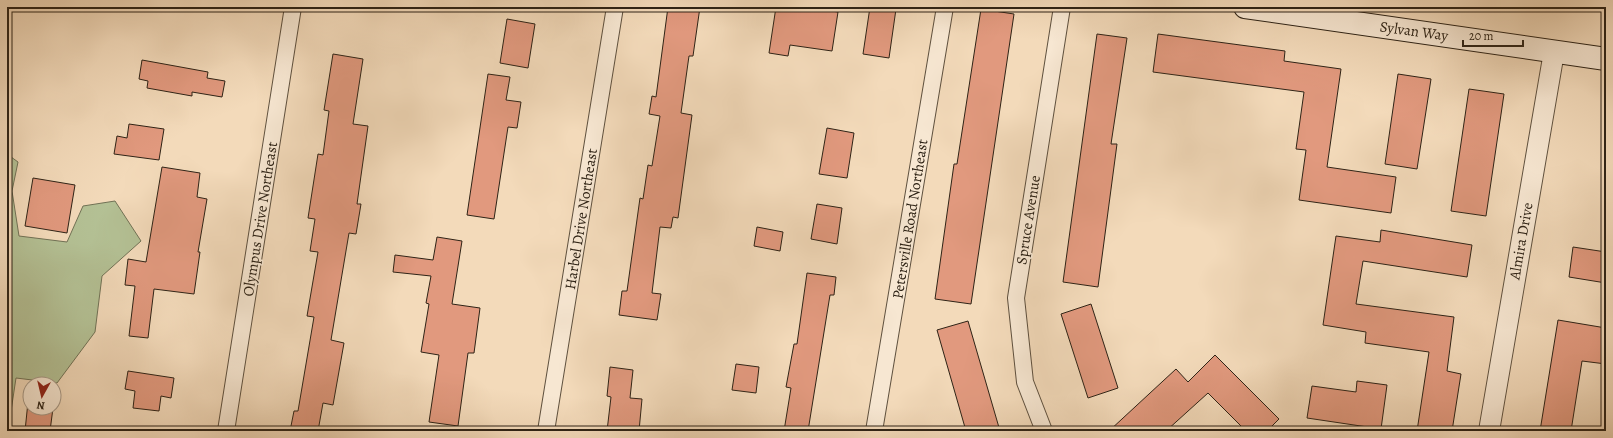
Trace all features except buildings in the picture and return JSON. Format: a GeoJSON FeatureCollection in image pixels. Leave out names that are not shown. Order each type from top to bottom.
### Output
{"type":"FeatureCollection","features":[{"type":"Feature","properties":{"kind":"main road","name":"Sylvan Way"},"geometry":{"type":"LineString","coordinates":[[1245,7],[1346,14],[1554,52],[1606,59]]}},
{"type":"Feature","properties":{"kind":"street","name":"Olympus Drive Northeast"},"geometry":{"type":"LineString","coordinates":[[226,431],[293,7]]}},
{"type":"Feature","properties":{"kind":"street","name":"Harbel Drive Northeast"},"geometry":{"type":"LineString","coordinates":[[546,431],[615,7]]}},
{"type":"Feature","properties":{"kind":"street","name":"Petersville Road Northeast"},"geometry":{"type":"LineString","coordinates":[[874,431],[945,7]]}},
{"type":"Feature","properties":{"kind":"street","name":"Spruce Avenue"},"geometry":{"type":"LineString","coordinates":[[1044,431],[1025,382],[1016,298],[1062,7]]}},
{"type":"Feature","properties":{"kind":"street","name":"Almira Drive"},"geometry":{"type":"LineString","coordinates":[[1489,431],[1554,52]]}},
{"type":"Feature","properties":{"kind":"green space"},"geometry":{"type":"Polygon","coordinates":[[[7,154],[18,162],[12,191],[19,236],[67,242],[83,206],[115,201],[141,241],[102,276],[95,332],[62,376],[22,376],[22,379],[16,378],[8,431],[7,154]]]}}]}
